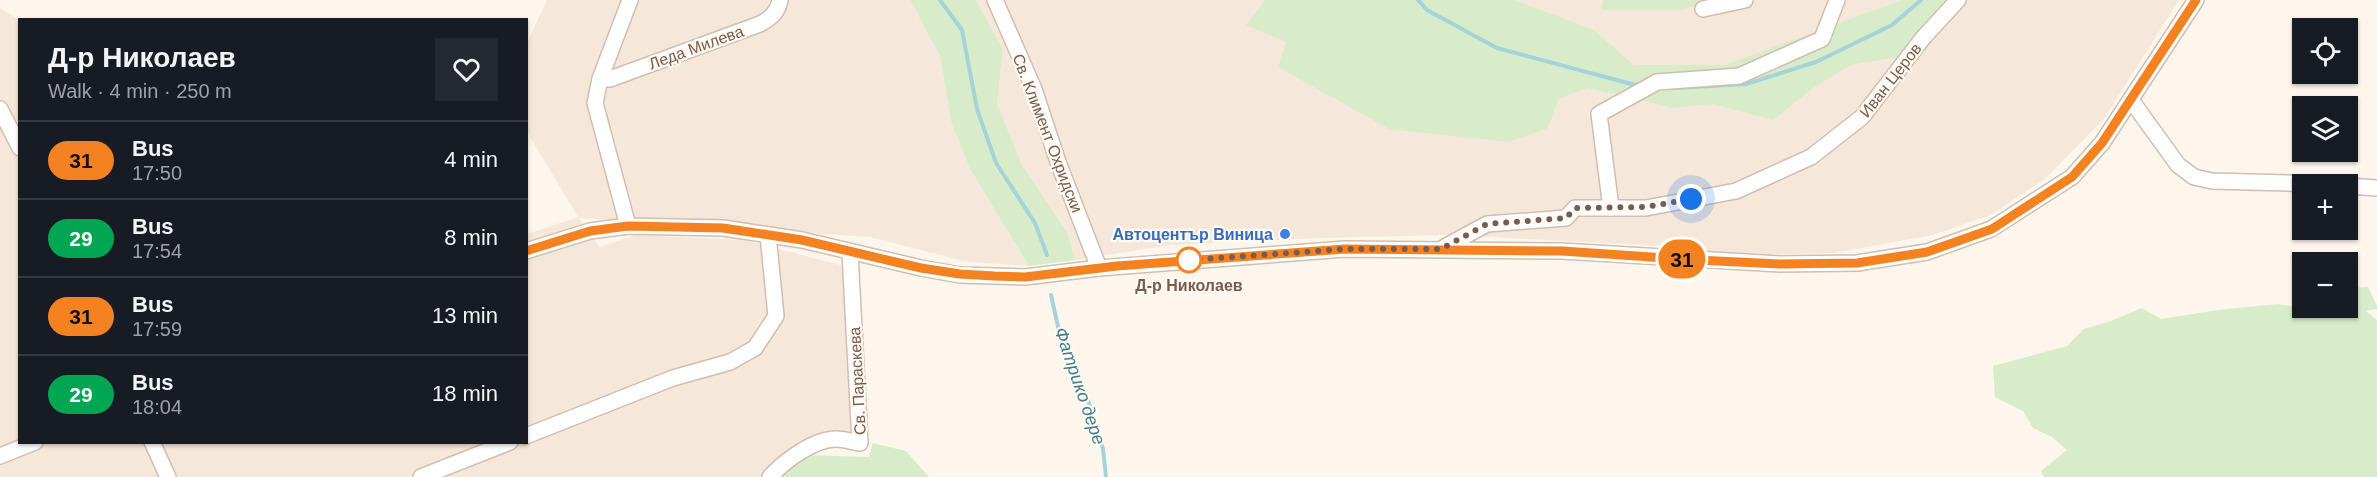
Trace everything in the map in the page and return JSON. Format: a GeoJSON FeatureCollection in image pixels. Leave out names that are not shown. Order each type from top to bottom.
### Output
{"type":"FeatureCollection","features":[{"type":"Feature","properties":{"kind":"street"},"geometry":{"type":"LineString","coordinates":[[628,226],[595,103],[600,79],[630,0]]}},
{"type":"Feature","properties":{"kind":"street","name":"Леда Милева"},"geometry":{"type":"LineString","coordinates":[[600,79],[610,79],[760,24],[770,19],[779,8],[780,0]]}},
{"type":"Feature","properties":{"kind":"street","name":"Св. Климент Охридски"},"geometry":{"type":"LineString","coordinates":[[995,0],[1034,89],[1058,162],[1099,268]]}},
{"type":"Feature","properties":{"kind":"street"},"geometry":{"type":"LineString","coordinates":[[1703,9],[1745,0]]}},
{"type":"Feature","properties":{"kind":"street"},"geometry":{"type":"LineString","coordinates":[[1611,208],[1599,114],[1657,82],[1739,76],[1822,39],[1837,0]]}},
{"type":"Feature","properties":{"kind":"street","name":"Иван Церов"},"geometry":{"type":"LineString","coordinates":[[1441,249],[1487,224],[1566,218],[1575,208],[1646,207],[1736,191],[1811,157],[1862,117],[1923,38],[1958,0]]}},
{"type":"Feature","properties":{"kind":"street"},"geometry":{"type":"LineString","coordinates":[[528,250],[590,231],[628,226],[723,228],[802,240],[850,253],[960,274],[1025,277],[1099,268],[1345,249],[1562,251],[1780,264],[1857,263],[1927,252],[1992,229],[2072,177],[2102,143],[2196,0]]}},
{"type":"Feature","properties":{"kind":"street"},"geometry":{"type":"LineString","coordinates":[[2131,100],[2178,165],[2194,177],[2212,181],[2292,183]]}},
{"type":"Feature","properties":{"kind":"street"},"geometry":{"type":"LineString","coordinates":[[0,109],[18,144]]}},
{"type":"Feature","properties":{"kind":"street"},"geometry":{"type":"LineString","coordinates":[[2358,187],[2377,188]]}},
{"type":"Feature","properties":{"kind":"street"},"geometry":{"type":"LineString","coordinates":[[528,435],[673,378],[730,362],[755,348],[776,316],[768,235]]}},
{"type":"Feature","properties":{"kind":"street","name":"Св. Параскева"},"geometry":{"type":"LineString","coordinates":[[770,477],[779,466],[805,449],[834,439],[860,443],[850,253]]}},
{"type":"Feature","properties":{"kind":"street"},"geometry":{"type":"LineString","coordinates":[[0,456],[30,444]]}},
{"type":"Feature","properties":{"kind":"street"},"geometry":{"type":"LineString","coordinates":[[153,444],[168,477]]}},
{"type":"Feature","properties":{"kind":"street"},"geometry":{"type":"LineString","coordinates":[[421,477],[505,444]]}},
{"type":"Feature","properties":{"kind":"shaded area"},"geometry":{"type":"Polygon","coordinates":[[[547,0],[910,0],[940,56],[951,122],[970,169],[1029,266],[968,262],[870,237],[579,218],[599,247],[636,235],[744,240],[844,266],[855,437],[831,433],[800,443],[775,460],[761,477],[0,477],[0,8],[18,19],[18,444],[528,444],[528,234],[578,217],[528,134],[528,41],[547,0]]]}},
{"type":"Feature","properties":{"kind":"shaded area"},"geometry":{"type":"Polygon","coordinates":[[[976,0],[2179,0],[2104,119],[2046,178],[1991,215],[1933,235],[1835,253],[1747,255],[1644,245],[1449,235],[1171,245],[1075,260],[1067,232],[1022,165],[997,104],[1003,49],[976,0]]]}},
{"type":"Feature","properties":{"kind":"green space"},"geometry":{"type":"Polygon","coordinates":[[[910,0],[976,0],[1003,49],[997,104],[1022,165],[1067,232],[1075,260],[1029,266],[970,169],[951,122],[940,56],[910,0]]]}},
{"type":"Feature","properties":{"kind":"green space"},"geometry":{"type":"Polygon","coordinates":[[[1265,0],[1515,0],[1594,30],[1634,65],[1725,65],[1902,0],[1949,0],[1911,55],[1850,65],[1813,88],[1773,120],[1713,104],[1673,108],[1588,88],[1559,98],[1548,128],[1508,142],[1389,129],[1278,67],[1286,42],[1246,25],[1265,0]]]}},
{"type":"Feature","properties":{"kind":"green space"},"geometry":{"type":"Polygon","coordinates":[[[1603,0],[1717,0],[1678,10],[1601,10],[1603,0]]]}},
{"type":"Feature","properties":{"kind":"green space"},"geometry":{"type":"Polygon","coordinates":[[[2368,287],[2377,306],[2377,309],[2366,311],[2377,320],[2377,477],[2044,477],[2041,471],[2067,450],[2052,437],[2033,428],[2023,411],[1995,397],[1993,366],[2067,346],[2084,329],[2142,308],[2161,319],[2278,304],[2292,307],[2292,318],[2358,318],[2358,288],[2368,287]]]}},
{"type":"Feature","properties":{"kind":"green space"},"geometry":{"type":"Polygon","coordinates":[[[873,443],[906,451],[929,477],[776,477],[806,455],[869,457],[873,443]]]}},
{"type":"Feature","properties":{"kind":"waterway","name":"Фатрико дере"},"geometry":{"type":"LineString","coordinates":[[940,0],[962,30],[977,109],[996,163],[1035,223],[1047,255]]}},
{"type":"Feature","properties":{"kind":"waterway"},"geometry":{"type":"LineString","coordinates":[[1418,0],[1427,10],[1497,48],[1639,86]]}},
{"type":"Feature","properties":{"kind":"waterway"},"geometry":{"type":"LineString","coordinates":[[1676,88],[1746,84],[1816,62],[1892,25],[1921,0]]}},
{"type":"Feature","properties":{"kind":"waterway","name":"Фатрико дере"},"geometry":{"type":"LineString","coordinates":[[1051,295],[1061,340],[1084,387],[1103,449],[1106,477]]}},
{"type":"Feature","properties":{"kind":"bus line","name":"31"},"geometry":{"type":"LineString","coordinates":[[528,250],[590,231],[628,226],[677,226],[723,228],[802,240],[850,253],[960,274],[1025,277],[1117,266],[1345,249],[1562,251],[1780,264],[1857,263],[1927,252],[1992,229],[2072,177],[2102,143],[2196,0]]}},
{"type":"Feature","properties":{"kind":"place","name":"Автоцентър Виница"},"geometry":{"type":"Point","coordinates":[1285,234]}},
{"type":"Feature","properties":{"kind":"place","name":"Д-р Николаев"},"geometry":{"type":"Point","coordinates":[1189,260]}},
{"type":"Feature","properties":{"kind":"route"},"geometry":{"type":"LineString","coordinates":[[1189,260],[1345,249],[1441,249],[1487,224],[1566,218],[1575,208],[1646,207],[1691,199]]}}]}
